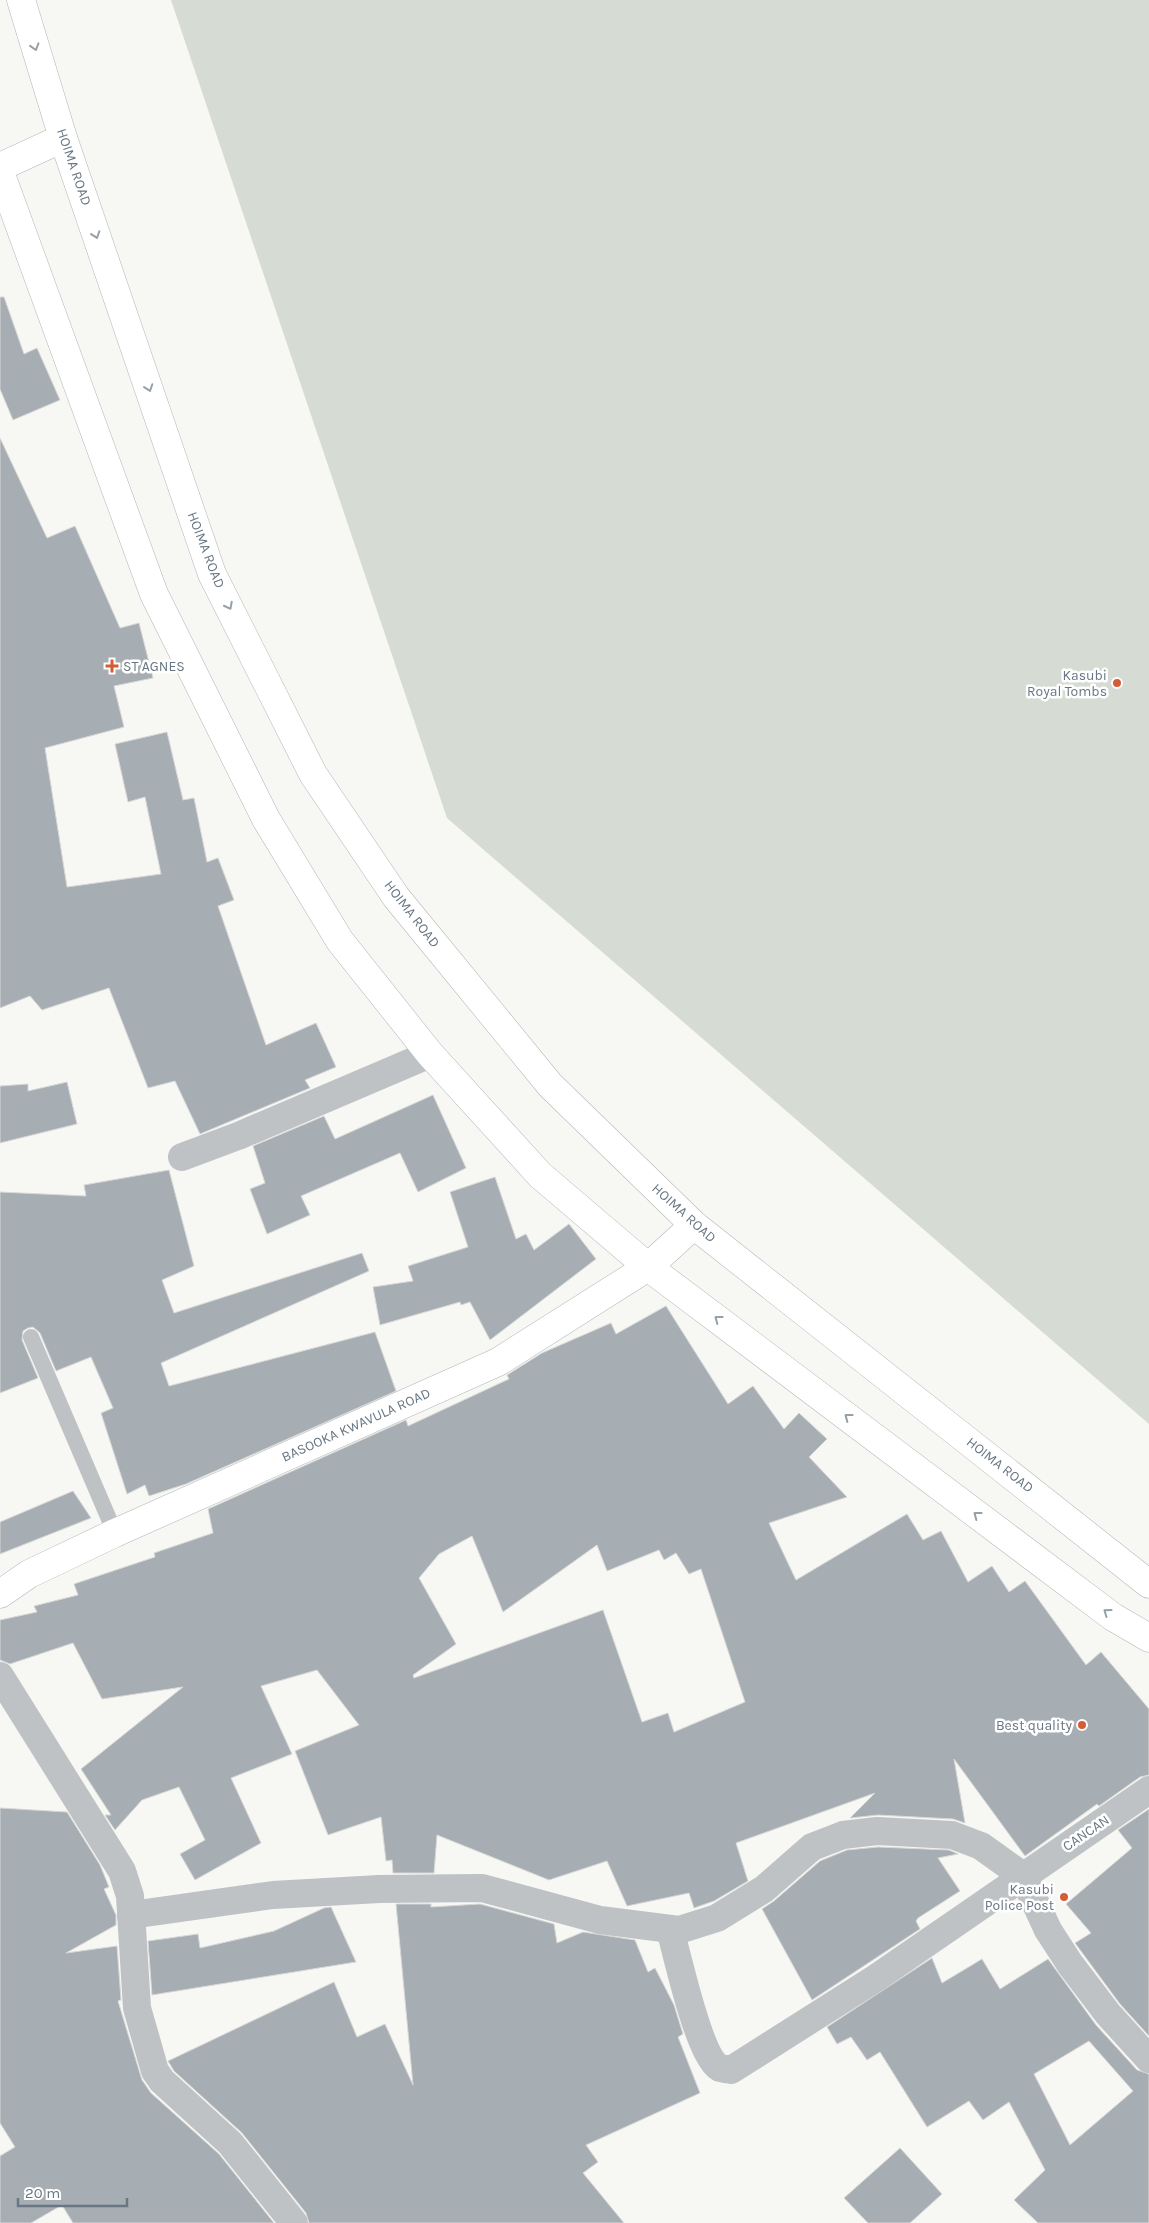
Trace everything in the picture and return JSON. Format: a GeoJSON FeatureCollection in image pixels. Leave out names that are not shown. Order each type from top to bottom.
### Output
{"type":"FeatureCollection","features":[{"type":"Feature","properties":{"kind":"main road","name":"HOIMA ROAD"},"geometry":{"type":"LineString","coordinates":[[21,0],[63,138],[212,574],[313,774],[396,897],[550,1085],[694,1225],[1149,1584]]}},
{"type":"Feature","properties":{"kind":"main road"},"geometry":{"type":"LineString","coordinates":[[0,167],[63,138]]}},
{"type":"Feature","properties":{"kind":"main road"},"geometry":{"type":"LineString","coordinates":[[0,172],[154,594],[266,819],[340,941],[430,1054],[540,1174],[648,1267],[1113,1617],[1149,1638]]}},
{"type":"Feature","properties":{"kind":"main road","name":"BASOOKA KWAVULA ROAD"},"geometry":{"type":"LineString","coordinates":[[0,1594],[29,1574],[115,1533],[498,1362],[648,1267],[694,1225]]}},
{"type":"Feature","properties":{"kind":"street"},"geometry":{"type":"LineString","coordinates":[[182,1157],[238,1136],[430,1054]]}},
{"type":"Feature","properties":{"kind":"street"},"geometry":{"type":"LineString","coordinates":[[0,1676],[122,1870],[130,1896],[137,2008],[155,2071],[162,2081],[230,2143],[294,2223]]}},
{"type":"Feature","properties":{"kind":"street","name":"CANCAN"},"geometry":{"type":"LineString","coordinates":[[670,1929],[698,2030],[712,2059],[719,2068],[731,2070],[876,1978],[1149,1790]]}},
{"type":"Feature","properties":{"kind":"street"},"geometry":{"type":"LineString","coordinates":[[131,1915],[273,1895],[379,1889],[482,1888],[600,1920],[679,1930],[717,1918],[764,1889],[812,1847],[843,1835],[877,1831],[952,1835],[981,1846],[1023,1876],[1048,1930],[1070,1964],[1108,2014],[1149,2059]]}},
{"type":"Feature","properties":{"kind":"lane"},"geometry":{"type":"LineString","coordinates":[[30,1337],[115,1533]]}},
{"type":"Feature","properties":{"kind":"shaded area"},"geometry":{"type":"Polygon","coordinates":[[[171,0],[1149,0],[1149,1424],[447,818],[171,0]]]}},
{"type":"Feature","properties":{"kind":"building"},"geometry":{"type":"Polygon","coordinates":[[[0,297],[4,297],[24,354],[37,348],[60,400],[13,420],[0,389],[0,297]]]}},
{"type":"Feature","properties":{"kind":"building"},"geometry":{"type":"Polygon","coordinates":[[[0,438],[47,538],[75,526],[120,628],[139,623],[153,678],[114,686],[124,727],[45,748],[67,887],[161,874],[145,797],[128,802],[115,744],[167,732],[183,800],[194,798],[207,862],[218,858],[234,900],[218,906],[266,1045],[316,1023],[336,1067],[305,1080],[310,1088],[200,1134],[175,1081],[148,1088],[109,988],[42,1010],[30,996],[0,1008],[0,438]]]}},
{"type":"Feature","properties":{"kind":"building"},"geometry":{"type":"Polygon","coordinates":[[[67,1082],[77,1124],[0,1143],[0,1086],[28,1084],[28,1091],[67,1082]]]}},
{"type":"Feature","properties":{"kind":"building"},"geometry":{"type":"Polygon","coordinates":[[[433,1095],[466,1168],[418,1192],[400,1153],[301,1196],[310,1215],[267,1234],[250,1189],[265,1183],[253,1146],[324,1116],[335,1139],[433,1095]]]}},
{"type":"Feature","properties":{"kind":"building"},"geometry":{"type":"Polygon","coordinates":[[[169,1170],[194,1266],[162,1280],[174,1313],[362,1253],[369,1271],[161,1363],[169,1386],[375,1332],[396,1391],[186,1484],[149,1496],[145,1485],[127,1494],[101,1413],[113,1408],[91,1357],[56,1371],[40,1333],[33,1327],[28,1328],[23,1331],[22,1340],[38,1378],[0,1393],[0,1192],[86,1196],[84,1185],[169,1170]]]}},
{"type":"Feature","properties":{"kind":"building"},"geometry":{"type":"Polygon","coordinates":[[[495,1177],[516,1239],[526,1234],[534,1250],[569,1224],[596,1259],[490,1340],[470,1302],[461,1305],[460,1302],[380,1325],[373,1287],[413,1281],[408,1266],[468,1247],[450,1192],[495,1177]]]}},
{"type":"Feature","properties":{"kind":"building"},"geometry":{"type":"Polygon","coordinates":[[[666,1306],[728,1404],[753,1386],[784,1429],[799,1413],[827,1439],[809,1457],[847,1497],[769,1523],[796,1580],[907,1514],[923,1540],[941,1531],[968,1582],[992,1566],[1009,1592],[1025,1581],[1086,1665],[1101,1652],[1149,1709],[1149,1775],[1140,1777],[1099,1806],[1097,1804],[1025,1856],[954,1759],[965,1823],[953,1819],[878,1815],[850,1818],[875,1793],[736,1843],[748,1881],[714,1901],[694,1908],[689,1893],[627,1906],[607,1861],[549,1880],[437,1835],[434,1873],[393,1873],[392,1860],[386,1861],[381,1817],[328,1835],[295,1751],[359,1725],[317,1670],[261,1686],[292,1754],[231,1778],[261,1843],[195,1880],[180,1854],[205,1840],[179,1787],[142,1800],[115,1830],[105,1815],[111,1815],[81,1769],[183,1687],[102,1699],[73,1643],[10,1664],[0,1660],[0,1620],[37,1612],[34,1606],[78,1595],[74,1584],[155,1557],[154,1553],[213,1533],[208,1509],[406,1420],[408,1426],[509,1379],[507,1375],[542,1353],[611,1323],[616,1334],[666,1306]],[[472,1536],[439,1554],[419,1578],[456,1644],[413,1675],[414,1678],[603,1610],[642,1722],[668,1713],[674,1732],[745,1702],[701,1569],[689,1574],[676,1553],[664,1560],[659,1550],[607,1571],[597,1545],[503,1612],[472,1536]]]}},
{"type":"Feature","properties":{"kind":"building"},"geometry":{"type":"Polygon","coordinates":[[[73,1491],[91,1518],[0,1554],[0,1522],[73,1491]]]}},
{"type":"Feature","properties":{"kind":"building"},"geometry":{"type":"Polygon","coordinates":[[[0,1808],[67,1812],[100,1865],[109,1887],[104,1889],[116,1915],[116,1925],[66,1953],[117,1946],[121,2000],[118,2001],[142,2080],[151,2093],[219,2154],[274,2223],[73,2223],[62,2205],[31,2223],[0,2223],[0,2156],[15,2147],[0,2123],[0,1808]]]}},
{"type":"Feature","properties":{"kind":"building"},"geometry":{"type":"Polygon","coordinates":[[[1149,1809],[1149,2036],[1120,2004],[1075,1943],[1091,1933],[1066,1904],[1132,1848],[1118,1830],[1149,1809]]]}},
{"type":"Feature","properties":{"kind":"building"},"geometry":{"type":"Polygon","coordinates":[[[878,1847],[949,1850],[958,1854],[938,1858],[960,1891],[918,1918],[916,1921],[920,1929],[812,2000],[762,1909],[820,1861],[847,1850],[878,1847]]]}},
{"type":"Feature","properties":{"kind":"building"},"geometry":{"type":"Polygon","coordinates":[[[396,1904],[431,1904],[431,1907],[480,1904],[554,1924],[557,1943],[583,1932],[635,1940],[648,1972],[655,1968],[674,2005],[683,2034],[678,2037],[700,2093],[586,2145],[598,2162],[583,2173],[624,2223],[309,2223],[306,2213],[242,2133],[174,2071],[168,2061],[334,1982],[357,2037],[385,2024],[413,2085],[396,1904]]]}},
{"type":"Feature","properties":{"kind":"building"},"geometry":{"type":"Polygon","coordinates":[[[331,1907],[356,1962],[152,1995],[148,1941],[198,1934],[200,1948],[274,1931],[324,1908],[331,1907]]]}},
{"type":"Feature","properties":{"kind":"building"},"geometry":{"type":"Polygon","coordinates":[[[932,1958],[942,1983],[982,1959],[1000,1989],[1048,1959],[1096,2025],[1137,2070],[1149,2074],[1149,2223],[1038,2223],[1014,2200],[1045,2170],[1009,2102],[983,2120],[969,2101],[927,2127],[880,2052],[867,2060],[851,2037],[837,2044],[827,2027],[932,1958]],[[1089,2041],[1034,2074],[1070,2145],[1133,2091],[1089,2041]]]}},
{"type":"Feature","properties":{"kind":"building"},"geometry":{"type":"Polygon","coordinates":[[[900,2148],[942,2194],[910,2223],[868,2223],[844,2198],[900,2148]]]}},
{"type":"Feature","properties":{"kind":"place","name":"ST AGNES"},"geometry":{"type":"Point","coordinates":[112,666]}},
{"type":"Feature","properties":{"kind":"place","name":"Kasubi Royal Tombs"},"geometry":{"type":"Point","coordinates":[1117,683]}},
{"type":"Feature","properties":{"kind":"place","name":"Best quality"},"geometry":{"type":"Point","coordinates":[1082,1725]}},
{"type":"Feature","properties":{"kind":"place","name":"Kasubi Police Post"},"geometry":{"type":"Point","coordinates":[1064,1897]}}]}
